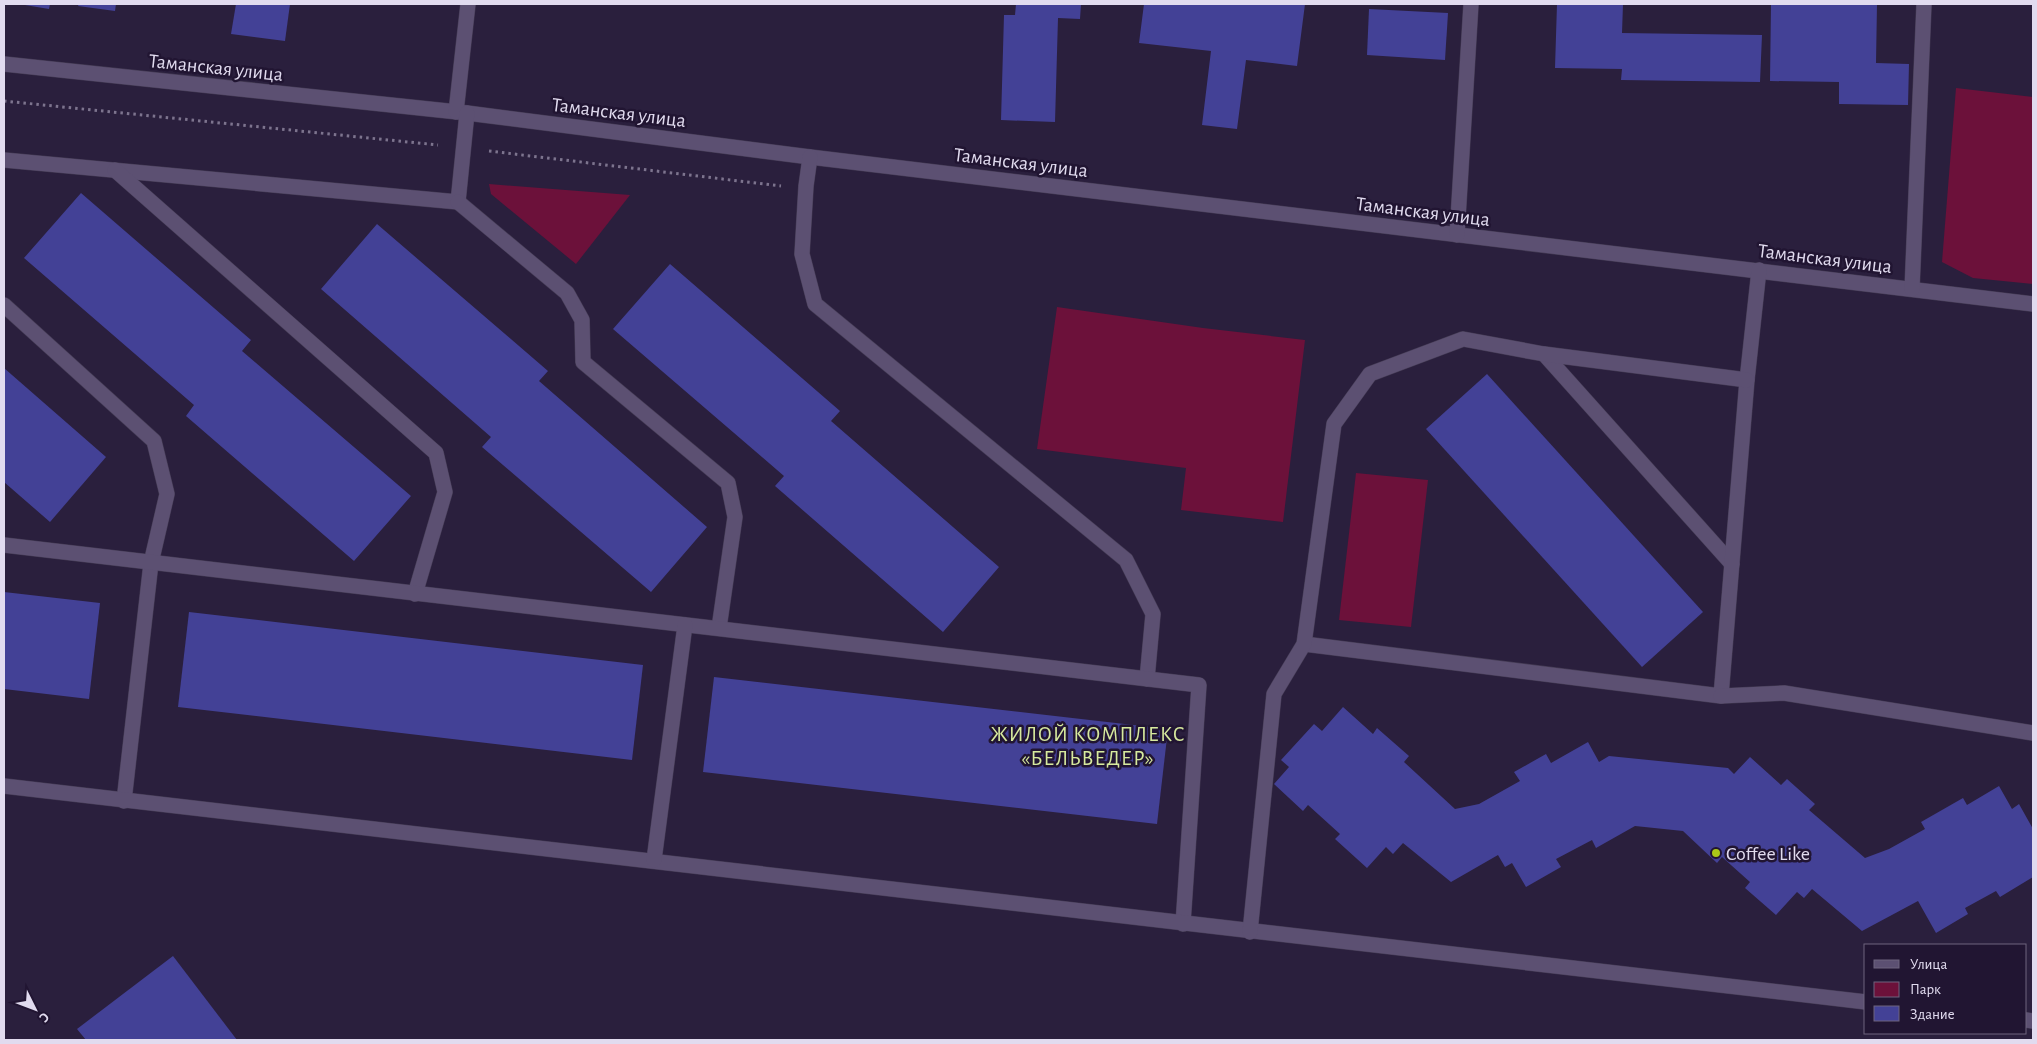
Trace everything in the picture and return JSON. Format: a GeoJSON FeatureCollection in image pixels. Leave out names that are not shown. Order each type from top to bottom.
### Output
{"type":"FeatureCollection","features":[{"type":"Feature","properties":{"kind":"street"},"geometry":{"type":"LineString","coordinates":[[458,202],[468,4]]}},
{"type":"Feature","properties":{"kind":"street"},"geometry":{"type":"LineString","coordinates":[[1456,235],[1471,4]]}},
{"type":"Feature","properties":{"kind":"street"},"geometry":{"type":"LineString","coordinates":[[1912,289],[1924,4]]}},
{"type":"Feature","properties":{"kind":"street","name":"Таманская улица"},"geometry":{"type":"LineString","coordinates":[[4,64],[462,113],[810,157],[2033,304]]}},
{"type":"Feature","properties":{"kind":"street"},"geometry":{"type":"LineString","coordinates":[[810,157],[806,186],[802,254],[815,304],[1126,560],[1153,614],[1147,679]]}},
{"type":"Feature","properties":{"kind":"street"},"geometry":{"type":"LineString","coordinates":[[4,160],[458,202],[567,292],[582,320],[583,362],[728,483],[735,517],[719,628]]}},
{"type":"Feature","properties":{"kind":"street"},"geometry":{"type":"LineString","coordinates":[[115,170],[436,453],[444,492],[416,594]]}},
{"type":"Feature","properties":{"kind":"street"},"geometry":{"type":"LineString","coordinates":[[1720,696],[1747,380],[1759,270]]}},
{"type":"Feature","properties":{"kind":"street"},"geometry":{"type":"LineString","coordinates":[[4,305],[154,441],[167,494],[151,562],[124,801]]}},
{"type":"Feature","properties":{"kind":"street"},"geometry":{"type":"LineString","coordinates":[[1250,932],[1274,694],[1304,644],[1334,424],[1370,374],[1463,340],[1544,354],[1747,380]]}},
{"type":"Feature","properties":{"kind":"street"},"geometry":{"type":"LineString","coordinates":[[1544,354],[1732,564]]}},
{"type":"Feature","properties":{"kind":"street"},"geometry":{"type":"LineString","coordinates":[[4,546],[1199,684],[1183,924]]}},
{"type":"Feature","properties":{"kind":"street"},"geometry":{"type":"LineString","coordinates":[[654,860],[685,625]]}},
{"type":"Feature","properties":{"kind":"street"},"geometry":{"type":"LineString","coordinates":[[1304,644],[1720,696],[1784,693],[2033,733]]}},
{"type":"Feature","properties":{"kind":"street"},"geometry":{"type":"LineString","coordinates":[[4,786],[1864,1002]]}},
{"type":"Feature","properties":{"kind":"green space"},"geometry":{"type":"Polygon","coordinates":[[[1956,88],[2033,97],[2033,284],[1973,278],[1942,262],[1956,88]]]}},
{"type":"Feature","properties":{"kind":"green space"},"geometry":{"type":"Polygon","coordinates":[[[489,184],[630,195],[576,264],[491,194],[489,184]]]}},
{"type":"Feature","properties":{"kind":"green space"},"geometry":{"type":"Polygon","coordinates":[[[1057,307],[1203,328],[1305,340],[1283,522],[1181,510],[1186,468],[1037,449],[1057,307]]]}},
{"type":"Feature","properties":{"kind":"green space"},"geometry":{"type":"Polygon","coordinates":[[[1356,473],[1428,480],[1411,627],[1339,620],[1356,473]]]}},
{"type":"Feature","properties":{"kind":"building"},"geometry":{"type":"Polygon","coordinates":[[[19,4],[50,4],[49,9],[19,4]]]}},
{"type":"Feature","properties":{"kind":"building"},"geometry":{"type":"Polygon","coordinates":[[[79,4],[116,4],[115,11],[78,6],[79,4]]]}},
{"type":"Feature","properties":{"kind":"building"},"geometry":{"type":"Polygon","coordinates":[[[236,4],[290,4],[285,41],[231,34],[236,4]]]}},
{"type":"Feature","properties":{"kind":"building"},"geometry":{"type":"Polygon","coordinates":[[[1016,4],[1081,4],[1080,19],[1058,18],[1055,122],[1001,120],[1004,15],[1015,15],[1016,4]]]}},
{"type":"Feature","properties":{"kind":"building"},"geometry":{"type":"Polygon","coordinates":[[[1144,4],[1305,4],[1297,66],[1246,60],[1237,129],[1202,125],[1211,51],[1139,43],[1144,4]]]}},
{"type":"Feature","properties":{"kind":"building"},"geometry":{"type":"Polygon","coordinates":[[[1557,4],[1623,4],[1622,33],[1762,35],[1760,82],[1621,80],[1622,69],[1555,68],[1557,4]]]}},
{"type":"Feature","properties":{"kind":"building"},"geometry":{"type":"Polygon","coordinates":[[[1771,4],[1877,4],[1876,63],[1909,64],[1908,105],[1839,104],[1839,82],[1770,81],[1771,4]]]}},
{"type":"Feature","properties":{"kind":"building"},"geometry":{"type":"Polygon","coordinates":[[[1369,9],[1448,13],[1445,60],[1367,55],[1369,9]]]}},
{"type":"Feature","properties":{"kind":"building"},"geometry":{"type":"Polygon","coordinates":[[[81,193],[251,340],[242,351],[411,496],[354,561],[186,416],[194,405],[24,258],[81,193]]]}},
{"type":"Feature","properties":{"kind":"building"},"geometry":{"type":"Polygon","coordinates":[[[377,224],[548,371],[539,381],[707,527],[651,592],[482,447],[491,437],[321,289],[377,224]]]}},
{"type":"Feature","properties":{"kind":"building"},"geometry":{"type":"Polygon","coordinates":[[[670,264],[840,411],[831,421],[999,567],[943,632],[775,486],[784,476],[613,329],[670,264]]]}},
{"type":"Feature","properties":{"kind":"building"},"geometry":{"type":"Polygon","coordinates":[[[4,368],[106,457],[50,522],[4,482],[4,368]]]}},
{"type":"Feature","properties":{"kind":"building"},"geometry":{"type":"Polygon","coordinates":[[[1487,374],[1703,612],[1642,667],[1426,429],[1487,374]]]}},
{"type":"Feature","properties":{"kind":"building"},"geometry":{"type":"Polygon","coordinates":[[[4,592],[100,603],[89,699],[4,689],[4,592]]]}},
{"type":"Feature","properties":{"kind":"building"},"geometry":{"type":"Polygon","coordinates":[[[189,612],[643,665],[632,760],[178,707],[189,612]]]}},
{"type":"Feature","properties":{"kind":"building"},"geometry":{"type":"Polygon","coordinates":[[[714,677],[1168,729],[1157,824],[703,772],[714,677]]]}},
{"type":"Feature","properties":{"kind":"building"},"geometry":{"type":"Polygon","coordinates":[[[1343,707],[1373,734],[1377,728],[1409,756],[1404,762],[1455,809],[1479,804],[1520,781],[1514,772],[1546,754],[1551,763],[1588,742],[1599,762],[1609,756],[1728,768],[1734,774],[1750,757],[1781,785],[1787,779],[1815,804],[1809,810],[1865,858],[1889,849],[1925,829],[1921,822],[1963,798],[1967,805],[1999,786],[2012,809],[2019,804],[2033,829],[2033,877],[2000,897],[1996,891],[1965,908],[1968,914],[1936,933],[1918,901],[1862,931],[1812,889],[1804,898],[1797,892],[1776,915],[1745,888],[1750,882],[1722,857],[1717,863],[1683,831],[1635,826],[1596,848],[1592,840],[1556,859],[1561,867],[1526,887],[1512,863],[1505,867],[1498,855],[1451,882],[1403,843],[1393,854],[1386,847],[1367,868],[1335,839],[1340,834],[1308,805],[1303,811],[1274,784],[1289,767],[1281,760],[1314,724],[1322,731],[1343,707]]]}},
{"type":"Feature","properties":{"kind":"building"},"geometry":{"type":"Polygon","coordinates":[[[173,956],[237,1040],[86,1040],[77,1029],[173,956]]]}},
{"type":"Feature","properties":{"kind":"place","name":"Coffee Like"},"geometry":{"type":"Point","coordinates":[1716,853]}},
{"type":"Feature","properties":{"kind":"district","name":"ЖИЛОЙ КОМПЛЕКС «БЕЛЬВЕДЕР»"},"geometry":{"type":"Point","coordinates":[1088,746]}}]}
